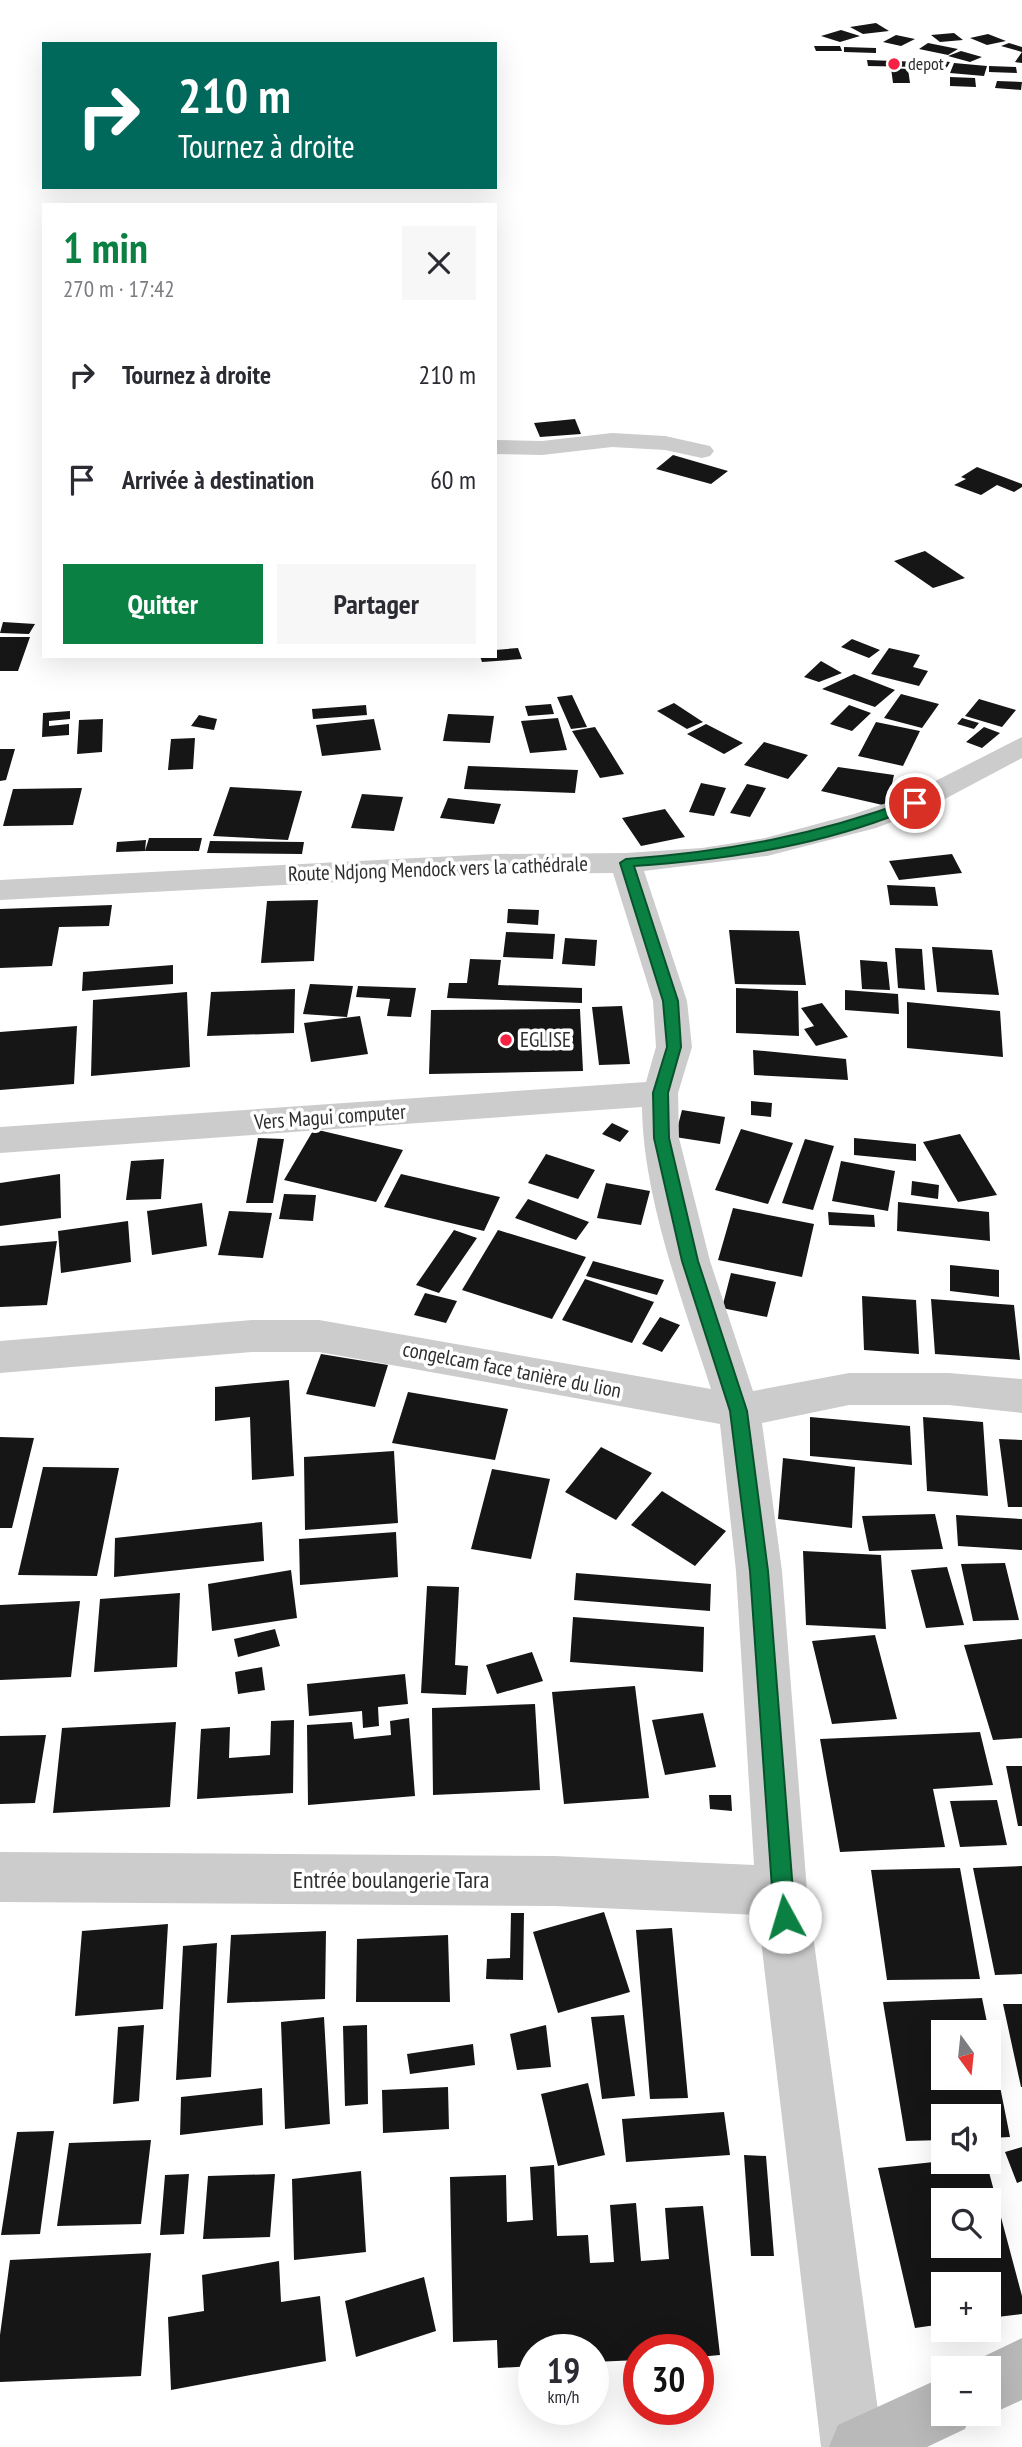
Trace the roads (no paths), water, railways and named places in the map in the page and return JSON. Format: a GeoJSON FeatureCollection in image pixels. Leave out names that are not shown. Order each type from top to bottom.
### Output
{"type":"FeatureCollection","features":[{"type":"Feature","properties":{"kind":"street"},"geometry":{"type":"LineString","coordinates":[[497,447],[542,448],[612,440],[665,443],[702,451]]}},
{"type":"Feature","properties":{"kind":"street","name":"Route Ndjong Mendock vers la cathédrale"},"geometry":{"type":"LineString","coordinates":[[0,890],[493,864],[626,863],[702,857],[767,847],[865,821],[928,797],[1022,746]]}},
{"type":"Feature","properties":{"kind":"street"},"geometry":{"type":"LineString","coordinates":[[626,863],[670,1001],[674,1047],[660,1093],[661,1138],[690,1261],[738,1411],[759,1571],[781,1891],[852,2447]]}},
{"type":"Feature","properties":{"kind":"street","name":"Vers Magui computer"},"geometry":{"type":"LineString","coordinates":[[0,1140],[660,1093]]}},
{"type":"Feature","properties":{"kind":"street","name":"congelcam face tanière du lion"},"geometry":{"type":"LineString","coordinates":[[0,1357],[252,1336],[319,1336],[738,1411],[849,1389],[949,1389],[1022,1396]]}},
{"type":"Feature","properties":{"kind":"street","name":"Entrée boulangerie Tara"},"geometry":{"type":"LineString","coordinates":[[0,1877],[555,1881],[781,1891]]}},
{"type":"Feature","properties":{"kind":"street"},"geometry":{"type":"LineString","coordinates":[[1001,2379],[1022,2368]]}},
{"type":"Feature","properties":{"kind":"street"},"geometry":{"type":"LineString","coordinates":[[860,2447],[931,2413]]}},
{"type":"Feature","properties":{"kind":"place","name":"depot"},"geometry":{"type":"Point","coordinates":[894,64]}},
{"type":"Feature","properties":{"kind":"place","name":"EGLISE"},"geometry":{"type":"Point","coordinates":[506,1040]}}]}
